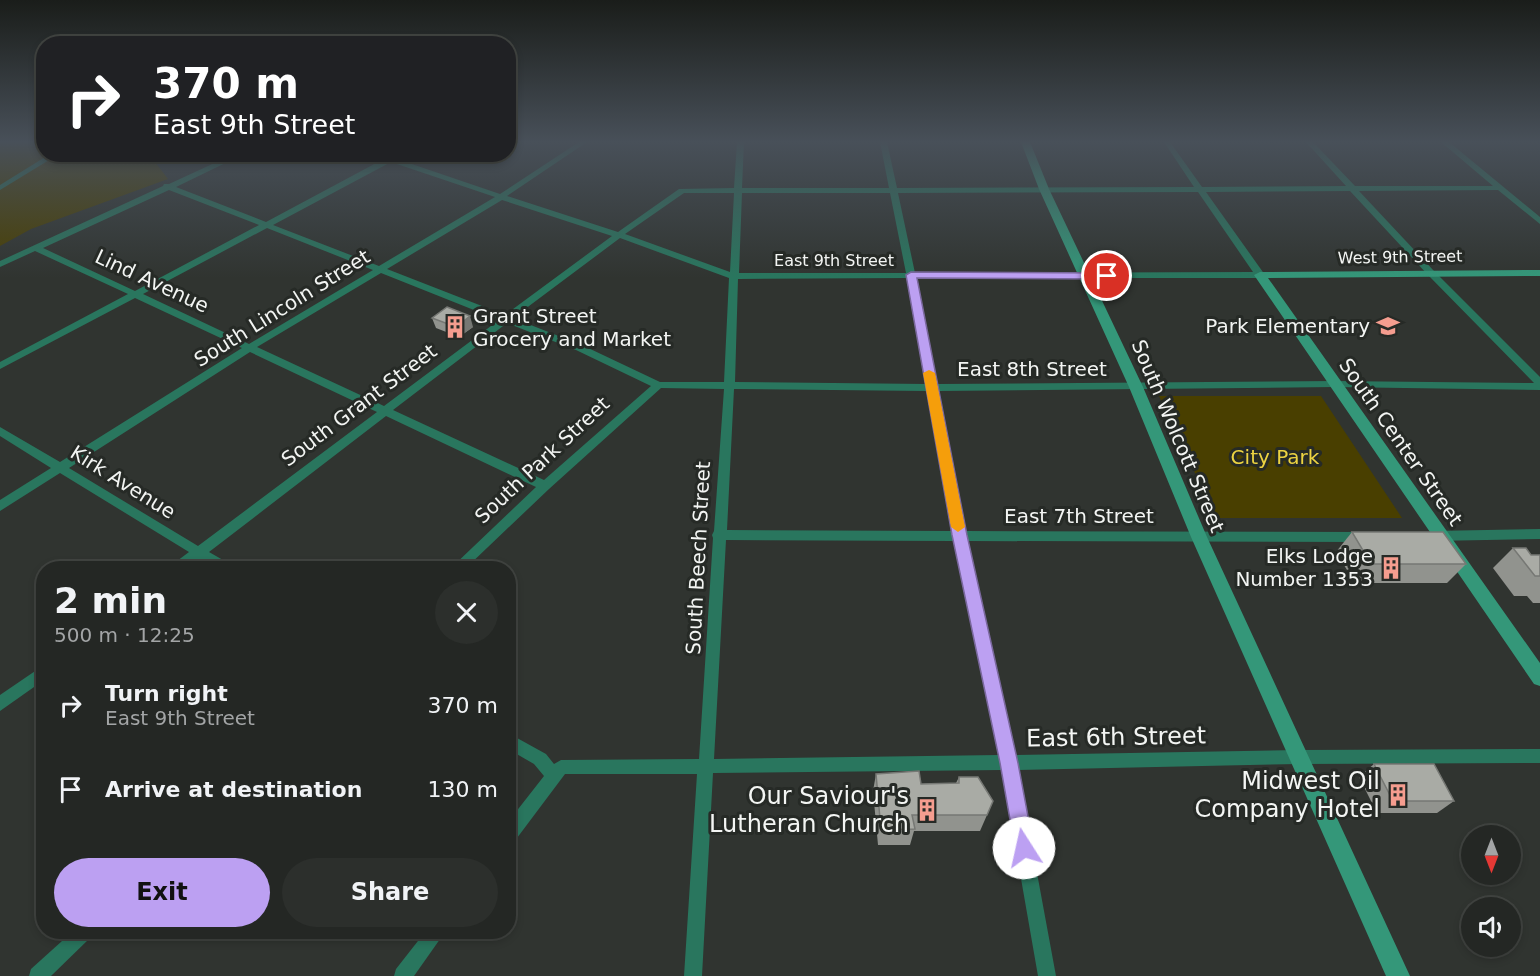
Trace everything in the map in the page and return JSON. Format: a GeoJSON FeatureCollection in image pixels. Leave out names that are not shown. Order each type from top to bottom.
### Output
{"type":"FeatureCollection","features":[{"type":"Feature","properties":{"kind":"main road","name":"South Wolcott Street"},"geometry":{"type":"LineString","coordinates":[[1044,189],[1136,387],[1199,537],[1398,976]]}},
{"type":"Feature","properties":{"kind":"main road","name":"West 9th Street"},"geometry":{"type":"LineString","coordinates":[[1260,275],[1540,273]]}},
{"type":"Feature","properties":{"kind":"main road","name":"South Center Street"},"geometry":{"type":"LineString","coordinates":[[1260,275],[1540,678]]}},
{"type":"Feature","properties":{"kind":"street"},"geometry":{"type":"LineString","coordinates":[[0,264],[164,188]]}},
{"type":"Feature","properties":{"kind":"street"},"geometry":{"type":"LineString","coordinates":[[171,188],[580,348],[657,385]]}},
{"type":"Feature","properties":{"kind":"street"},"geometry":{"type":"LineString","coordinates":[[0,366],[337,188]]}},
{"type":"Feature","properties":{"kind":"street"},"geometry":{"type":"LineString","coordinates":[[472,188],[499,198],[620,234],[733,276]]}},
{"type":"Feature","properties":{"kind":"street","name":"South Lincoln Street"},"geometry":{"type":"LineString","coordinates":[[0,506],[251,347],[514,188]]}},
{"type":"Feature","properties":{"kind":"street","name":"South Beech Street"},"geometry":{"type":"LineString","coordinates":[[693,976],[718,535],[729,387],[737,188]]}},
{"type":"Feature","properties":{"kind":"street"},"geometry":{"type":"LineString","coordinates":[[891,189],[911,275],[959,535],[1009,763],[1047,976]]}},
{"type":"Feature","properties":{"kind":"street"},"geometry":{"type":"LineString","coordinates":[[737,192],[891,189],[969,191],[1501,189],[1540,221]]}},
{"type":"Feature","properties":{"kind":"street","name":"South Center Street"},"geometry":{"type":"LineString","coordinates":[[1198,189],[1260,275]]}},
{"type":"Feature","properties":{"kind":"street"},"geometry":{"type":"LineString","coordinates":[[1353,189],[1540,385]]}},
{"type":"Feature","properties":{"kind":"street","name":"South Grant Street"},"geometry":{"type":"LineString","coordinates":[[187,561],[620,234],[682,192],[737,192]]}},
{"type":"Feature","properties":{"kind":"street","name":"Lind Avenue"},"geometry":{"type":"LineString","coordinates":[[36,248],[137,293],[545,486]]}},
{"type":"Feature","properties":{"kind":"street","name":"East 9th Street"},"geometry":{"type":"LineString","coordinates":[[733,276],[1260,275]]}},
{"type":"Feature","properties":{"kind":"street","name":"East 8th Street"},"geometry":{"type":"LineString","coordinates":[[657,385],[931,388],[1335,384],[1540,385]]}},
{"type":"Feature","properties":{"kind":"street","name":"South Park Street"},"geometry":{"type":"LineString","coordinates":[[465,561],[657,385]]}},
{"type":"Feature","properties":{"kind":"street","name":"Kirk Avenue"},"geometry":{"type":"LineString","coordinates":[[0,431],[212,561]]}},
{"type":"Feature","properties":{"kind":"street"},"geometry":{"type":"LineString","coordinates":[[1418,536],[1540,534]]}},
{"type":"Feature","properties":{"kind":"street","name":"East 7th Street"},"geometry":{"type":"LineString","coordinates":[[718,535],[1374,537]]}},
{"type":"Feature","properties":{"kind":"street"},"geometry":{"type":"LineString","coordinates":[[0,704],[36,677]]}},
{"type":"Feature","properties":{"kind":"street"},"geometry":{"type":"LineString","coordinates":[[516,745],[540,759],[554,776],[516,826]]}},
{"type":"Feature","properties":{"kind":"street","name":"East 6th Street"},"geometry":{"type":"LineString","coordinates":[[554,776],[561,767],[1540,756]]}},
{"type":"Feature","properties":{"kind":"street"},"geometry":{"type":"LineString","coordinates":[[38,976],[77,939]]}},
{"type":"Feature","properties":{"kind":"street"},"geometry":{"type":"LineString","coordinates":[[403,976],[431,939]]}},
{"type":"Feature","properties":{"kind":"green space"},"geometry":{"type":"Polygon","coordinates":[[[0,188],[145,188],[31,229],[0,246],[0,188]]]}},
{"type":"Feature","properties":{"kind":"green space","name":"City Park"},"geometry":{"type":"Polygon","coordinates":[[[1159,396],[1321,396],[1402,518],[1216,518],[1159,396]]]}},
{"type":"Feature","properties":{"kind":"building"},"geometry":{"type":"Polygon","coordinates":[[[447,307],[470,316],[456,327],[432,318],[447,307]]]}},
{"type":"Feature","properties":{"kind":"building"},"geometry":{"type":"Polygon","coordinates":[[[1352,532],[1443,532],[1466,564],[1371,564],[1352,532]]]}},
{"type":"Feature","properties":{"kind":"building"},"geometry":{"type":"Polygon","coordinates":[[[1513,548],[1526,548],[1531,555],[1540,555],[1540,576],[1535,576],[1513,548]]]}},
{"type":"Feature","properties":{"kind":"building"},"geometry":{"type":"Polygon","coordinates":[[[1374,764],[1434,764],[1454,801],[1393,801],[1374,764]]]}},
{"type":"Feature","properties":{"kind":"building"},"geometry":{"type":"Polygon","coordinates":[[[919,771],[921,784],[959,783],[959,777],[978,777],[993,801],[987,815],[912,815],[915,829],[881,830],[876,774],[919,771]]]}},
{"type":"Feature","properties":{"kind":"slow traffic"},"geometry":{"type":"LineString","coordinates":[[929,373],[958,527]]}},
{"type":"Feature","properties":{"kind":"place","name":"Park Elementary"},"geometry":{"type":"Point","coordinates":[1388,326]}},
{"type":"Feature","properties":{"kind":"place","name":"Grant Street Grocery and Market"},"geometry":{"type":"Point","coordinates":[455,327]}},
{"type":"Feature","properties":{"kind":"place","name":"Elks Lodge Number 1353"},"geometry":{"type":"Point","coordinates":[1391,568]}},
{"type":"Feature","properties":{"kind":"place","name":"Midwest Oil Company Hotel"},"geometry":{"type":"Point","coordinates":[1398,795]}},
{"type":"Feature","properties":{"kind":"place","name":"Our Saviour's Lutheran Church"},"geometry":{"type":"Point","coordinates":[927,810]}},
{"type":"Feature","properties":{"kind":"route"},"geometry":{"type":"LineString","coordinates":[[1024,848],[1009,763],[959,535],[911,275],[1107,276]]}}]}
